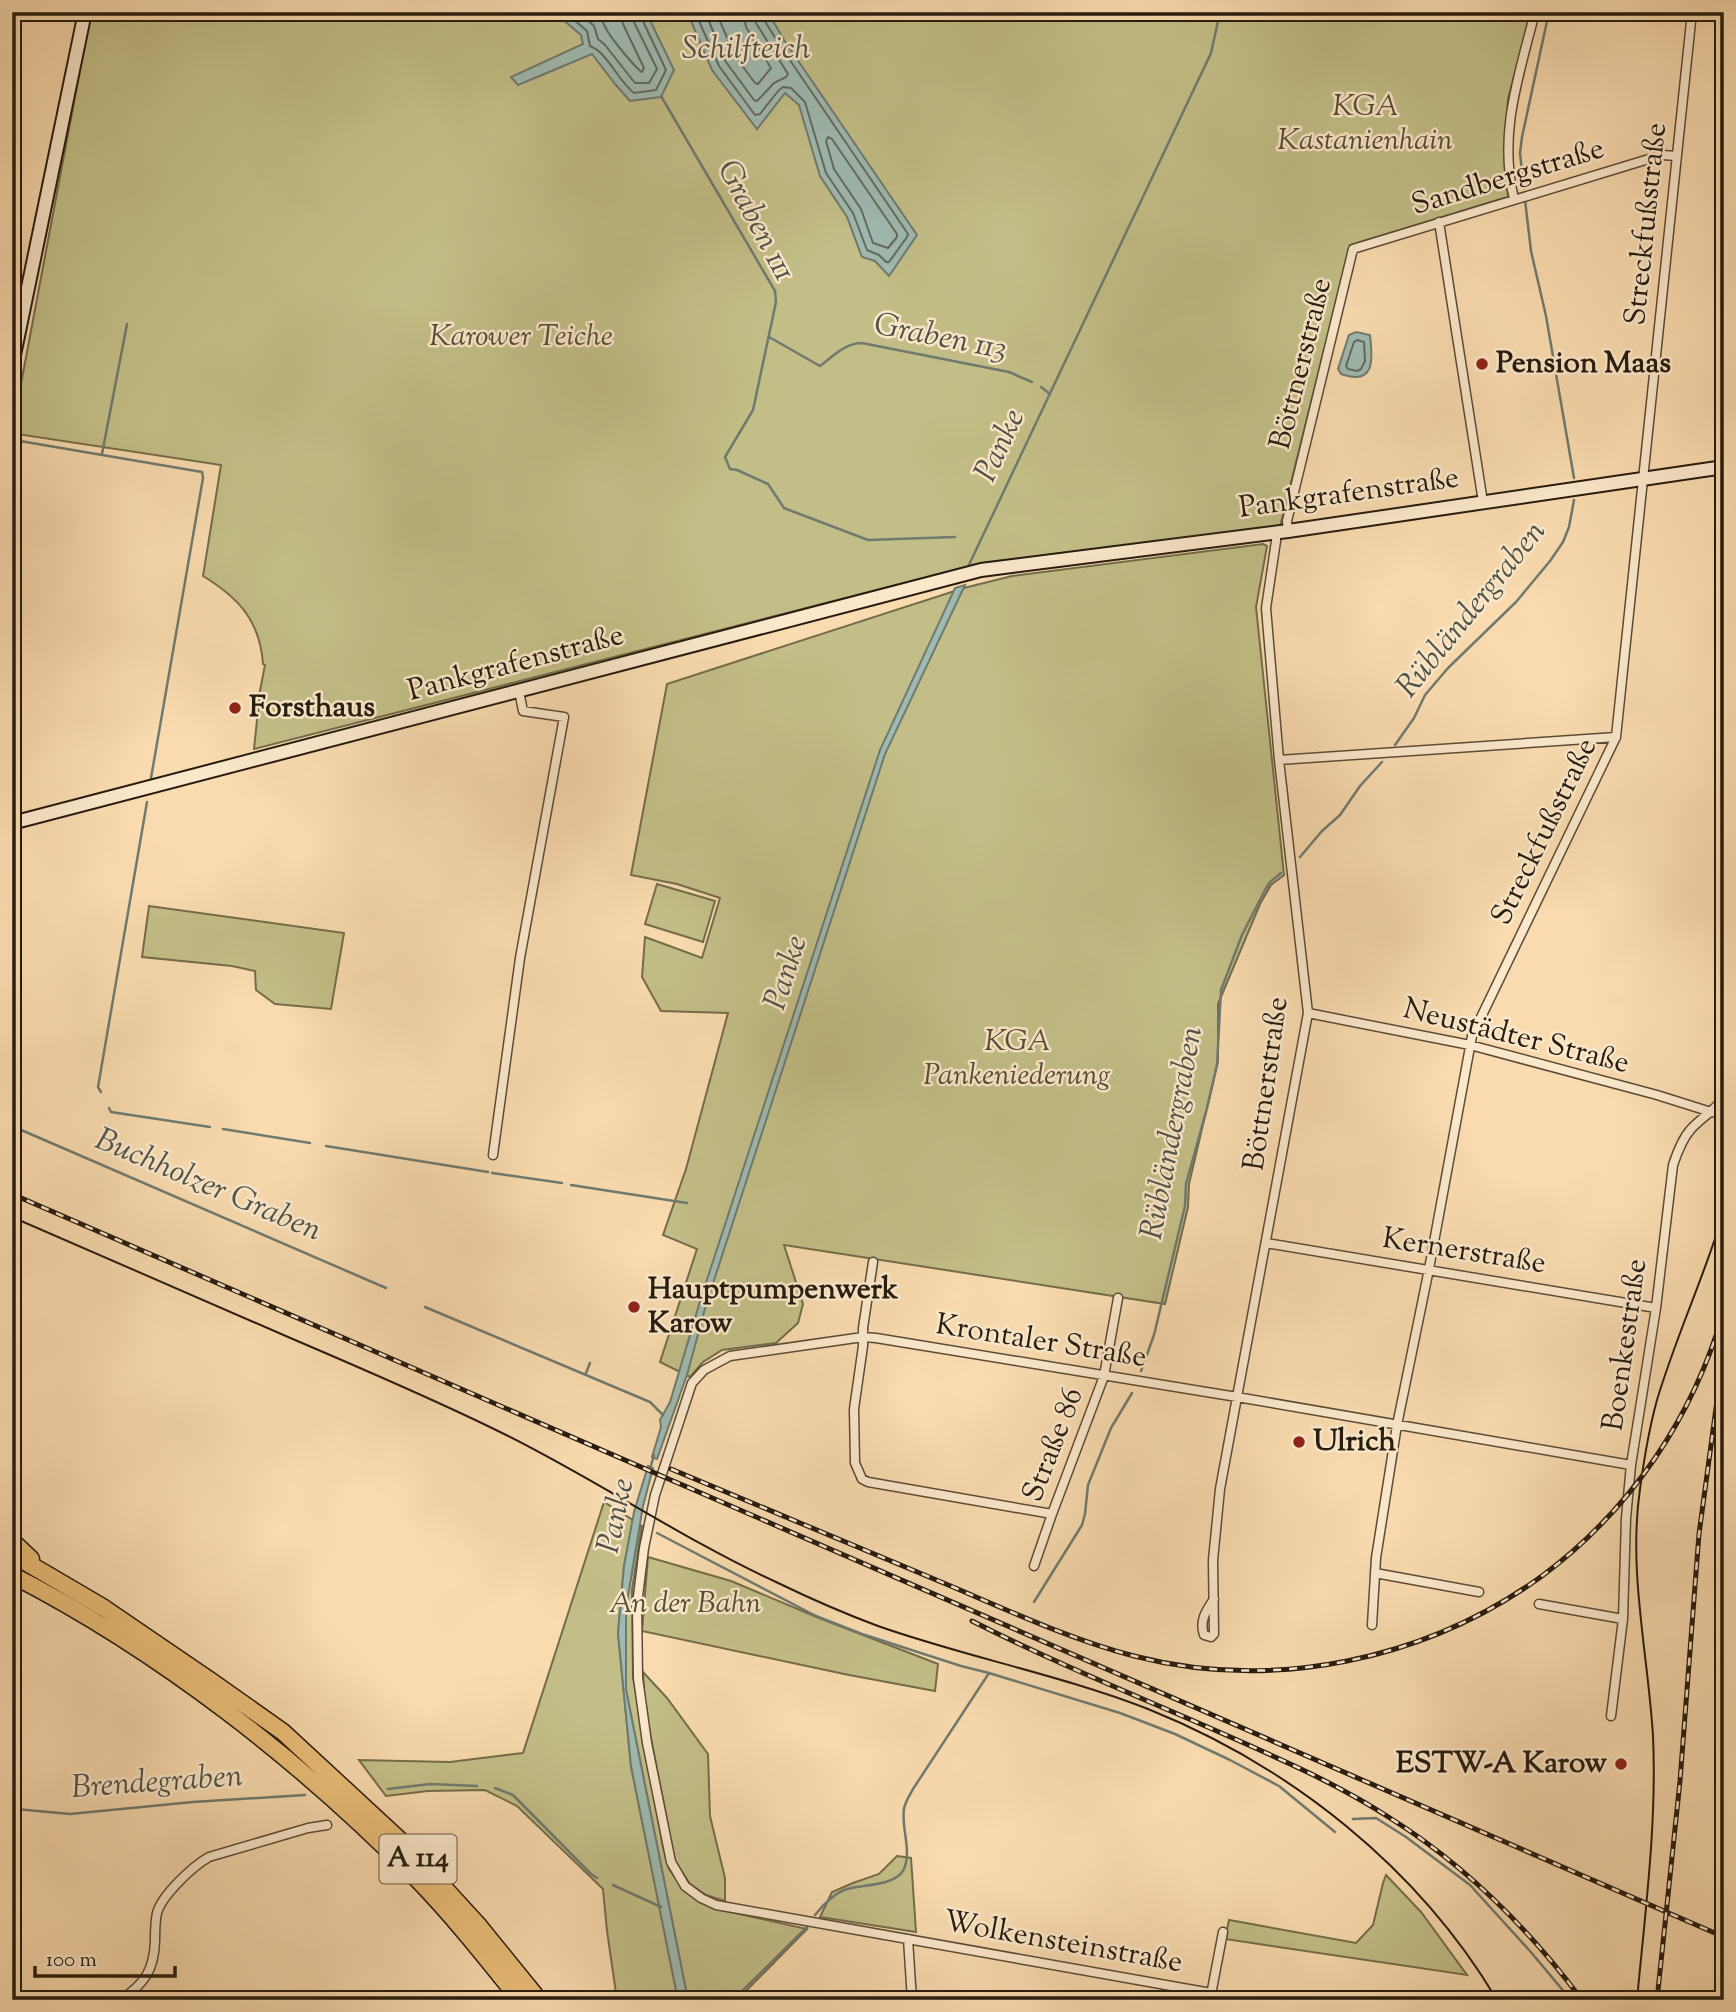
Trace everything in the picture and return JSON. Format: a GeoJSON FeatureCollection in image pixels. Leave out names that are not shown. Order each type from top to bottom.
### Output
{"type":"FeatureCollection","features":[{"type":"Feature","properties":{"kind":"highway"},"geometry":{"type":"LineString","coordinates":[[12,1541],[43,1572]]}},
{"type":"Feature","properties":{"kind":"highway","name":"A 114"},"geometry":{"type":"LineString","coordinates":[[12,1554],[104,1608],[283,1732],[403,1843],[479,1926],[540,2000]]}},
{"type":"Feature","properties":{"kind":"highway","name":"A 114"},"geometry":{"type":"LineString","coordinates":[[12,1575],[47,1593],[139,1650],[273,1748],[418,1880],[471,1938],[520,2000]]}},
{"type":"Feature","properties":{"kind":"main road"},"geometry":{"type":"LineString","coordinates":[[12,365],[85,12]]}},
{"type":"Feature","properties":{"kind":"main road","name":"Pankgrafenstraße"},"geometry":{"type":"LineString","coordinates":[[12,823],[981,570],[1282,531],[1724,467]]}},
{"type":"Feature","properties":{"kind":"street"},"geometry":{"type":"LineString","coordinates":[[1514,199],[1508,155],[1508,125],[1535,12]]}},
{"type":"Feature","properties":{"kind":"street","name":"Streckfußstraße"},"geometry":{"type":"LineString","coordinates":[[1372,1625],[1375,1573],[1397,1426],[1470,1045],[1477,1025],[1616,737],[1692,12]]}},
{"type":"Feature","properties":{"kind":"street","name":"Sandbergstraße"},"geometry":{"type":"LineString","coordinates":[[1353,249],[1662,155],[1677,156]]}},
{"type":"Feature","properties":{"kind":"street"},"geometry":{"type":"LineString","coordinates":[[1439,222],[1483,502]]}},
{"type":"Feature","properties":{"kind":"street","name":"Böttnerstraße"},"geometry":{"type":"LineString","coordinates":[[1214,1599],[1213,1560],[1220,1489],[1308,1013],[1279,760],[1266,608],[1276,541],[1287,521],[1353,249]]}},
{"type":"Feature","properties":{"kind":"street"},"geometry":{"type":"LineString","coordinates":[[493,1156],[520,958],[564,717],[523,711],[519,691]]}},
{"type":"Feature","properties":{"kind":"street"},"geometry":{"type":"LineString","coordinates":[[1279,760],[1616,737]]}},
{"type":"Feature","properties":{"kind":"street","name":"Neustädter Straße"},"geometry":{"type":"LineString","coordinates":[[1308,1013],[1470,1045],[1711,1112],[1724,1113]]}},
{"type":"Feature","properties":{"kind":"street","name":"Boenkestraße"},"geometry":{"type":"LineString","coordinates":[[1611,1716],[1623,1619],[1626,1518],[1631,1465],[1656,1308],[1673,1165],[1690,1130],[1724,1098]]}},
{"type":"Feature","properties":{"kind":"street","name":"Kernerstraße"},"geometry":{"type":"LineString","coordinates":[[1266,1243],[1656,1308]]}},
{"type":"Feature","properties":{"kind":"street"},"geometry":{"type":"LineString","coordinates":[[873,1262],[854,1409],[855,1464],[862,1479],[1052,1514]]}},
{"type":"Feature","properties":{"kind":"street","name":"Straße 86"},"geometry":{"type":"LineString","coordinates":[[1034,1566],[1104,1376],[1118,1298]]}},
{"type":"Feature","properties":{"kind":"street","name":"Krontaler Straße"},"geometry":{"type":"LineString","coordinates":[[908,1939],[716,1905],[685,1886],[671,1861],[647,1743],[638,1678],[638,1592],[648,1528],[666,1455],[692,1383],[704,1370],[730,1356],[863,1337],[1631,1465]]}},
{"type":"Feature","properties":{"kind":"street"},"geometry":{"type":"LineString","coordinates":[[1375,1573],[1479,1592]]}},
{"type":"Feature","properties":{"kind":"street"},"geometry":{"type":"LineString","coordinates":[[1539,1604],[1623,1619]]}},
{"type":"Feature","properties":{"kind":"street"},"geometry":{"type":"LineString","coordinates":[[121,2000],[145,1980],[155,1951],[156,1917],[159,1908],[190,1870],[209,1857],[327,1825]]}},
{"type":"Feature","properties":{"kind":"street"},"geometry":{"type":"LineString","coordinates":[[1210,1996],[1223,1932]]}},
{"type":"Feature","properties":{"kind":"street"},"geometry":{"type":"LineString","coordinates":[[908,1939],[912,2000]]}},
{"type":"Feature","properties":{"kind":"street","name":"Wolkensteinstraße"},"geometry":{"type":"LineString","coordinates":[[908,1939],[1210,1996]]}},
{"type":"Feature","properties":{"kind":"green space","name":"Karower Teiche"},"geometry":{"type":"Polygon","coordinates":[[[91,12],[1531,12],[1508,99],[1505,157],[1508,197],[1350,245],[1280,527],[1037,559],[1021,558],[982,563],[254,749],[265,665],[257,635],[237,602],[203,576],[221,465],[17,434],[19,422],[14,421],[91,12]]]}},
{"type":"Feature","properties":{"kind":"green space","name":"KGA Pankeniederung"},"geometry":{"type":"Polygon","coordinates":[[[1263,544],[1267,546],[1256,607],[1284,875],[1271,885],[1260,904],[1218,1004],[1218,1061],[1189,1184],[1188,1207],[1165,1304],[784,1245],[803,1304],[798,1323],[776,1343],[722,1350],[703,1362],[690,1377],[660,1362],[697,1249],[663,1235],[686,1169],[728,1013],[661,1011],[642,977],[645,937],[702,958],[720,898],[677,884],[631,875],[667,684],[964,588],[1012,576],[1263,544]]]}},
{"type":"Feature","properties":{"kind":"green space"},"geometry":{"type":"Polygon","coordinates":[[[657,884],[715,901],[703,942],[645,924],[657,884]]]}},
{"type":"Feature","properties":{"kind":"green space"},"geometry":{"type":"Polygon","coordinates":[[[149,906],[344,933],[331,1009],[275,1004],[256,990],[255,971],[232,966],[142,957],[149,906]]]}},
{"type":"Feature","properties":{"kind":"green space"},"geometry":{"type":"Polygon","coordinates":[[[604,1502],[633,1520],[624,1566],[618,1633],[631,1766],[678,2000],[617,2000],[603,1889],[517,1806],[485,1790],[428,1791],[386,1796],[359,1760],[450,1762],[523,1753],[604,1502]]]}},
{"type":"Feature","properties":{"kind":"green space"},"geometry":{"type":"Polygon","coordinates":[[[640,1525],[642,1526],[632,1590],[633,1677],[669,1869],[685,1891],[713,1908],[807,1929],[745,1992],[749,2000],[688,2000],[626,1690],[626,1607],[640,1525]]]}},
{"type":"Feature","properties":{"kind":"green space","name":"An der Bahn"},"geometry":{"type":"Polygon","coordinates":[[[648,1557],[731,1581],[938,1664],[935,1691],[642,1631],[648,1557]]]}},
{"type":"Feature","properties":{"kind":"green space"},"geometry":{"type":"Polygon","coordinates":[[[643,1672],[667,1698],[708,1754],[710,1816],[725,1878],[725,1901],[706,1895],[690,1884],[675,1861],[645,1708],[643,1672]]]}},
{"type":"Feature","properties":{"kind":"green space"},"geometry":{"type":"Polygon","coordinates":[[[897,1856],[911,1858],[916,1932],[820,1917],[832,1892],[879,1874],[897,1856]]]}},
{"type":"Feature","properties":{"kind":"green space"},"geometry":{"type":"Polygon","coordinates":[[[1386,1875],[1421,1912],[1467,1975],[1225,1939],[1229,1920],[1356,1943],[1373,1925],[1386,1875]]]}},
{"type":"Feature","properties":{"kind":"water"},"geometry":{"type":"Polygon","coordinates":[[[554,12],[646,12],[674,70],[661,97],[630,101],[592,54],[518,85],[511,77],[583,44],[581,35],[554,12]]]}},
{"type":"Feature","properties":{"kind":"water","name":"Schilfteich"},"geometry":{"type":"Polygon","coordinates":[[[687,12],[768,12],[784,40],[917,235],[889,276],[875,261],[862,257],[847,217],[820,176],[799,105],[785,93],[757,129],[712,70],[687,12]]]}},
{"type":"Feature","properties":{"kind":"water"},"geometry":{"type":"Polygon","coordinates":[[[1356,332],[1370,335],[1372,353],[1366,374],[1352,377],[1341,374],[1338,369],[1349,335],[1356,332]]]}},
{"type":"Feature","properties":{"kind":"water"},"geometry":{"type":"Polygon","coordinates":[[[965,585],[885,754],[706,1305],[687,1375],[657,1459],[652,1457],[661,1427],[660,1420],[670,1402],[701,1298],[880,750],[955,588],[965,585]]]}},
{"type":"Feature","properties":{"kind":"water"},"geometry":{"type":"Polygon","coordinates":[[[648,1466],[653,1468],[643,1506],[626,1607],[626,1690],[688,2000],[678,2000],[631,1766],[618,1633],[624,1566],[634,1512],[648,1466]]]}},
{"type":"Feature","properties":{"kind":"waterway","name":"Panke"},"geometry":{"type":"LineString","coordinates":[[967,569],[1211,53],[1220,12]]}},
{"type":"Feature","properties":{"kind":"waterway","name":"Rübländergraben"},"geometry":{"type":"LineString","coordinates":[[1524,189],[1520,153],[1522,137],[1549,12]]}},
{"type":"Feature","properties":{"kind":"waterway","name":"Graben 111"},"geometry":{"type":"LineString","coordinates":[[661,96],[775,291],[776,302],[753,410],[725,457],[730,469],[768,484],[784,508],[868,540],[955,537]]}},
{"type":"Feature","properties":{"kind":"waterway","name":"Rübländergraben"},"geometry":{"type":"LineString","coordinates":[[1525,200],[1531,251],[1546,316],[1574,478]]}},
{"type":"Feature","properties":{"kind":"waterway"},"geometry":{"type":"LineString","coordinates":[[102,454],[127,324]]}},
{"type":"Feature","properties":{"kind":"waterway","name":"Graben 113"},"geometry":{"type":"LineString","coordinates":[[769,337],[820,366],[845,348],[862,343],[1009,372],[1032,382]]}},
{"type":"Feature","properties":{"kind":"waterway","name":"Graben 113"},"geometry":{"type":"LineString","coordinates":[[1041,387],[1050,394]]}},
{"type":"Feature","properties":{"kind":"waterway"},"geometry":{"type":"LineString","coordinates":[[20,441],[202,472],[151,778]]}},
{"type":"Feature","properties":{"kind":"waterway","name":"Rübländergraben"},"geometry":{"type":"LineString","coordinates":[[1395,745],[1414,718],[1425,695],[1448,668],[1516,602],[1550,561],[1569,527],[1574,500]]}},
{"type":"Feature","properties":{"kind":"waterway","name":"Rübländergraben"},"geometry":{"type":"LineString","coordinates":[[1300,857],[1340,815],[1360,786],[1382,762]]}},
{"type":"Feature","properties":{"kind":"waterway"},"geometry":{"type":"LineString","coordinates":[[101,1092],[98,1087],[147,802]]}},
{"type":"Feature","properties":{"kind":"waterway","name":"Rübländergraben"},"geometry":{"type":"LineString","coordinates":[[1141,1371],[1154,1335],[1185,1206],[1186,1184],[1217,1065],[1221,990],[1242,935],[1265,890],[1281,873]]}},
{"type":"Feature","properties":{"kind":"waterway"},"geometry":{"type":"LineString","coordinates":[[109,1108],[111,1112],[210,1127]]}},
{"type":"Feature","properties":{"kind":"waterway","name":"Buchholzer Graben"},"geometry":{"type":"LineString","coordinates":[[12,1126],[386,1288]]}},
{"type":"Feature","properties":{"kind":"waterway"},"geometry":{"type":"LineString","coordinates":[[223,1129],[310,1143]]}},
{"type":"Feature","properties":{"kind":"waterway"},"geometry":{"type":"LineString","coordinates":[[326,1146],[488,1172]]}},
{"type":"Feature","properties":{"kind":"waterway"},"geometry":{"type":"LineString","coordinates":[[492,1173],[562,1183]]}},
{"type":"Feature","properties":{"kind":"waterway"},"geometry":{"type":"LineString","coordinates":[[571,1185],[687,1203]]}},
{"type":"Feature","properties":{"kind":"waterway","name":"Buchholzer Graben"},"geometry":{"type":"LineString","coordinates":[[425,1307],[650,1402],[663,1415]]}},
{"type":"Feature","properties":{"kind":"waterway"},"geometry":{"type":"LineString","coordinates":[[586,1373],[590,1363]]}},
{"type":"Feature","properties":{"kind":"waterway","name":"Rübländergraben"},"geometry":{"type":"LineString","coordinates":[[1034,1602],[1082,1525],[1088,1485],[1111,1428],[1132,1393]]}},
{"type":"Feature","properties":{"kind":"waterway","name":"Panke"},"geometry":{"type":"LineString","coordinates":[[650,1469],[654,1455]]}},
{"type":"Feature","properties":{"kind":"waterway"},"geometry":{"type":"LineString","coordinates":[[657,1533],[816,1616],[862,1634],[1120,1713],[1175,1734],[1279,1786],[1335,1832]]}},
{"type":"Feature","properties":{"kind":"waterway","name":"Rübländergraben"},"geometry":{"type":"LineString","coordinates":[[815,1915],[840,1892],[885,1882],[900,1875],[907,1854],[903,1816],[906,1801],[989,1673]]}},
{"type":"Feature","properties":{"kind":"waterway","name":"Brendegraben"},"geometry":{"type":"LineString","coordinates":[[388,1789],[430,1784],[477,1786]]}},
{"type":"Feature","properties":{"kind":"waterway","name":"Brendegraben"},"geometry":{"type":"LineString","coordinates":[[495,1788],[513,1795],[597,1878]]}},
{"type":"Feature","properties":{"kind":"waterway","name":"Brendegraben"},"geometry":{"type":"LineString","coordinates":[[12,1807],[70,1814],[305,1795]]}},
{"type":"Feature","properties":{"kind":"waterway"},"geometry":{"type":"LineString","coordinates":[[1353,1819],[1376,1818],[1470,1885],[1571,2000]]}},
{"type":"Feature","properties":{"kind":"waterway","name":"Brendegraben"},"geometry":{"type":"LineString","coordinates":[[613,1885],[661,1907]]}},
{"type":"Feature","properties":{"kind":"waterway","name":"Rübländergraben"},"geometry":{"type":"LineString","coordinates":[[733,2000],[809,1925]]}},
{"type":"Feature","properties":{"kind":"tram line"},"geometry":{"type":"LineString","coordinates":[[1637,2000],[1650,1868],[1654,1769],[1651,1705],[1636,1551],[1640,1489],[1657,1400],[1724,1211]]}},
{"type":"Feature","properties":{"kind":"tram line"},"geometry":{"type":"LineString","coordinates":[[12,1217],[473,1419],[568,1468],[740,1565],[826,1605],[911,1637],[1115,1697],[1201,1732],[1300,1791],[1346,1826],[1429,1906],[1465,1952],[1497,2000]]}},
{"type":"Feature","properties":{"kind":"railway"},"geometry":{"type":"LineString","coordinates":[[12,1194],[1724,1937]]}},
{"type":"Feature","properties":{"kind":"railway"},"geometry":{"type":"LineString","coordinates":[[671,1469],[1032,1621],[1108,1649],[1187,1666],[1240,1670],[1294,1669],[1347,1661],[1399,1648],[1449,1629],[1497,1605],[1542,1576],[1574,1550],[1604,1522],[1631,1491],[1677,1423],[1711,1349],[1724,1310]]}},
{"type":"Feature","properties":{"kind":"railway"},"geometry":{"type":"LineString","coordinates":[[1657,2000],[1680,1781],[1699,1534],[1724,1349]]}},
{"type":"Feature","properties":{"kind":"railway"},"geometry":{"type":"LineString","coordinates":[[972,1621],[1064,1665],[1285,1761],[1349,1793],[1390,1818],[1444,1856],[1494,1900],[1540,1948],[1582,2000]]}},
{"type":"Feature","properties":{"kind":"place","name":"Pension Maas"},"geometry":{"type":"Point","coordinates":[1482,364]}},
{"type":"Feature","properties":{"kind":"place","name":"Forsthaus"},"geometry":{"type":"Point","coordinates":[235,708]}},
{"type":"Feature","properties":{"kind":"place","name":"Hauptpumpenwerk Karow"},"geometry":{"type":"Point","coordinates":[634,1307]}},
{"type":"Feature","properties":{"kind":"place","name":"Ulrich"},"geometry":{"type":"Point","coordinates":[1299,1442]}},
{"type":"Feature","properties":{"kind":"place","name":"ESTW-A Karow"},"geometry":{"type":"Point","coordinates":[1621,1764]}},
{"type":"Feature","properties":{"kind":"park label","name":"KGA Kastanienhain"},"geometry":{"type":"Point","coordinates":[1365,124]}}]}
